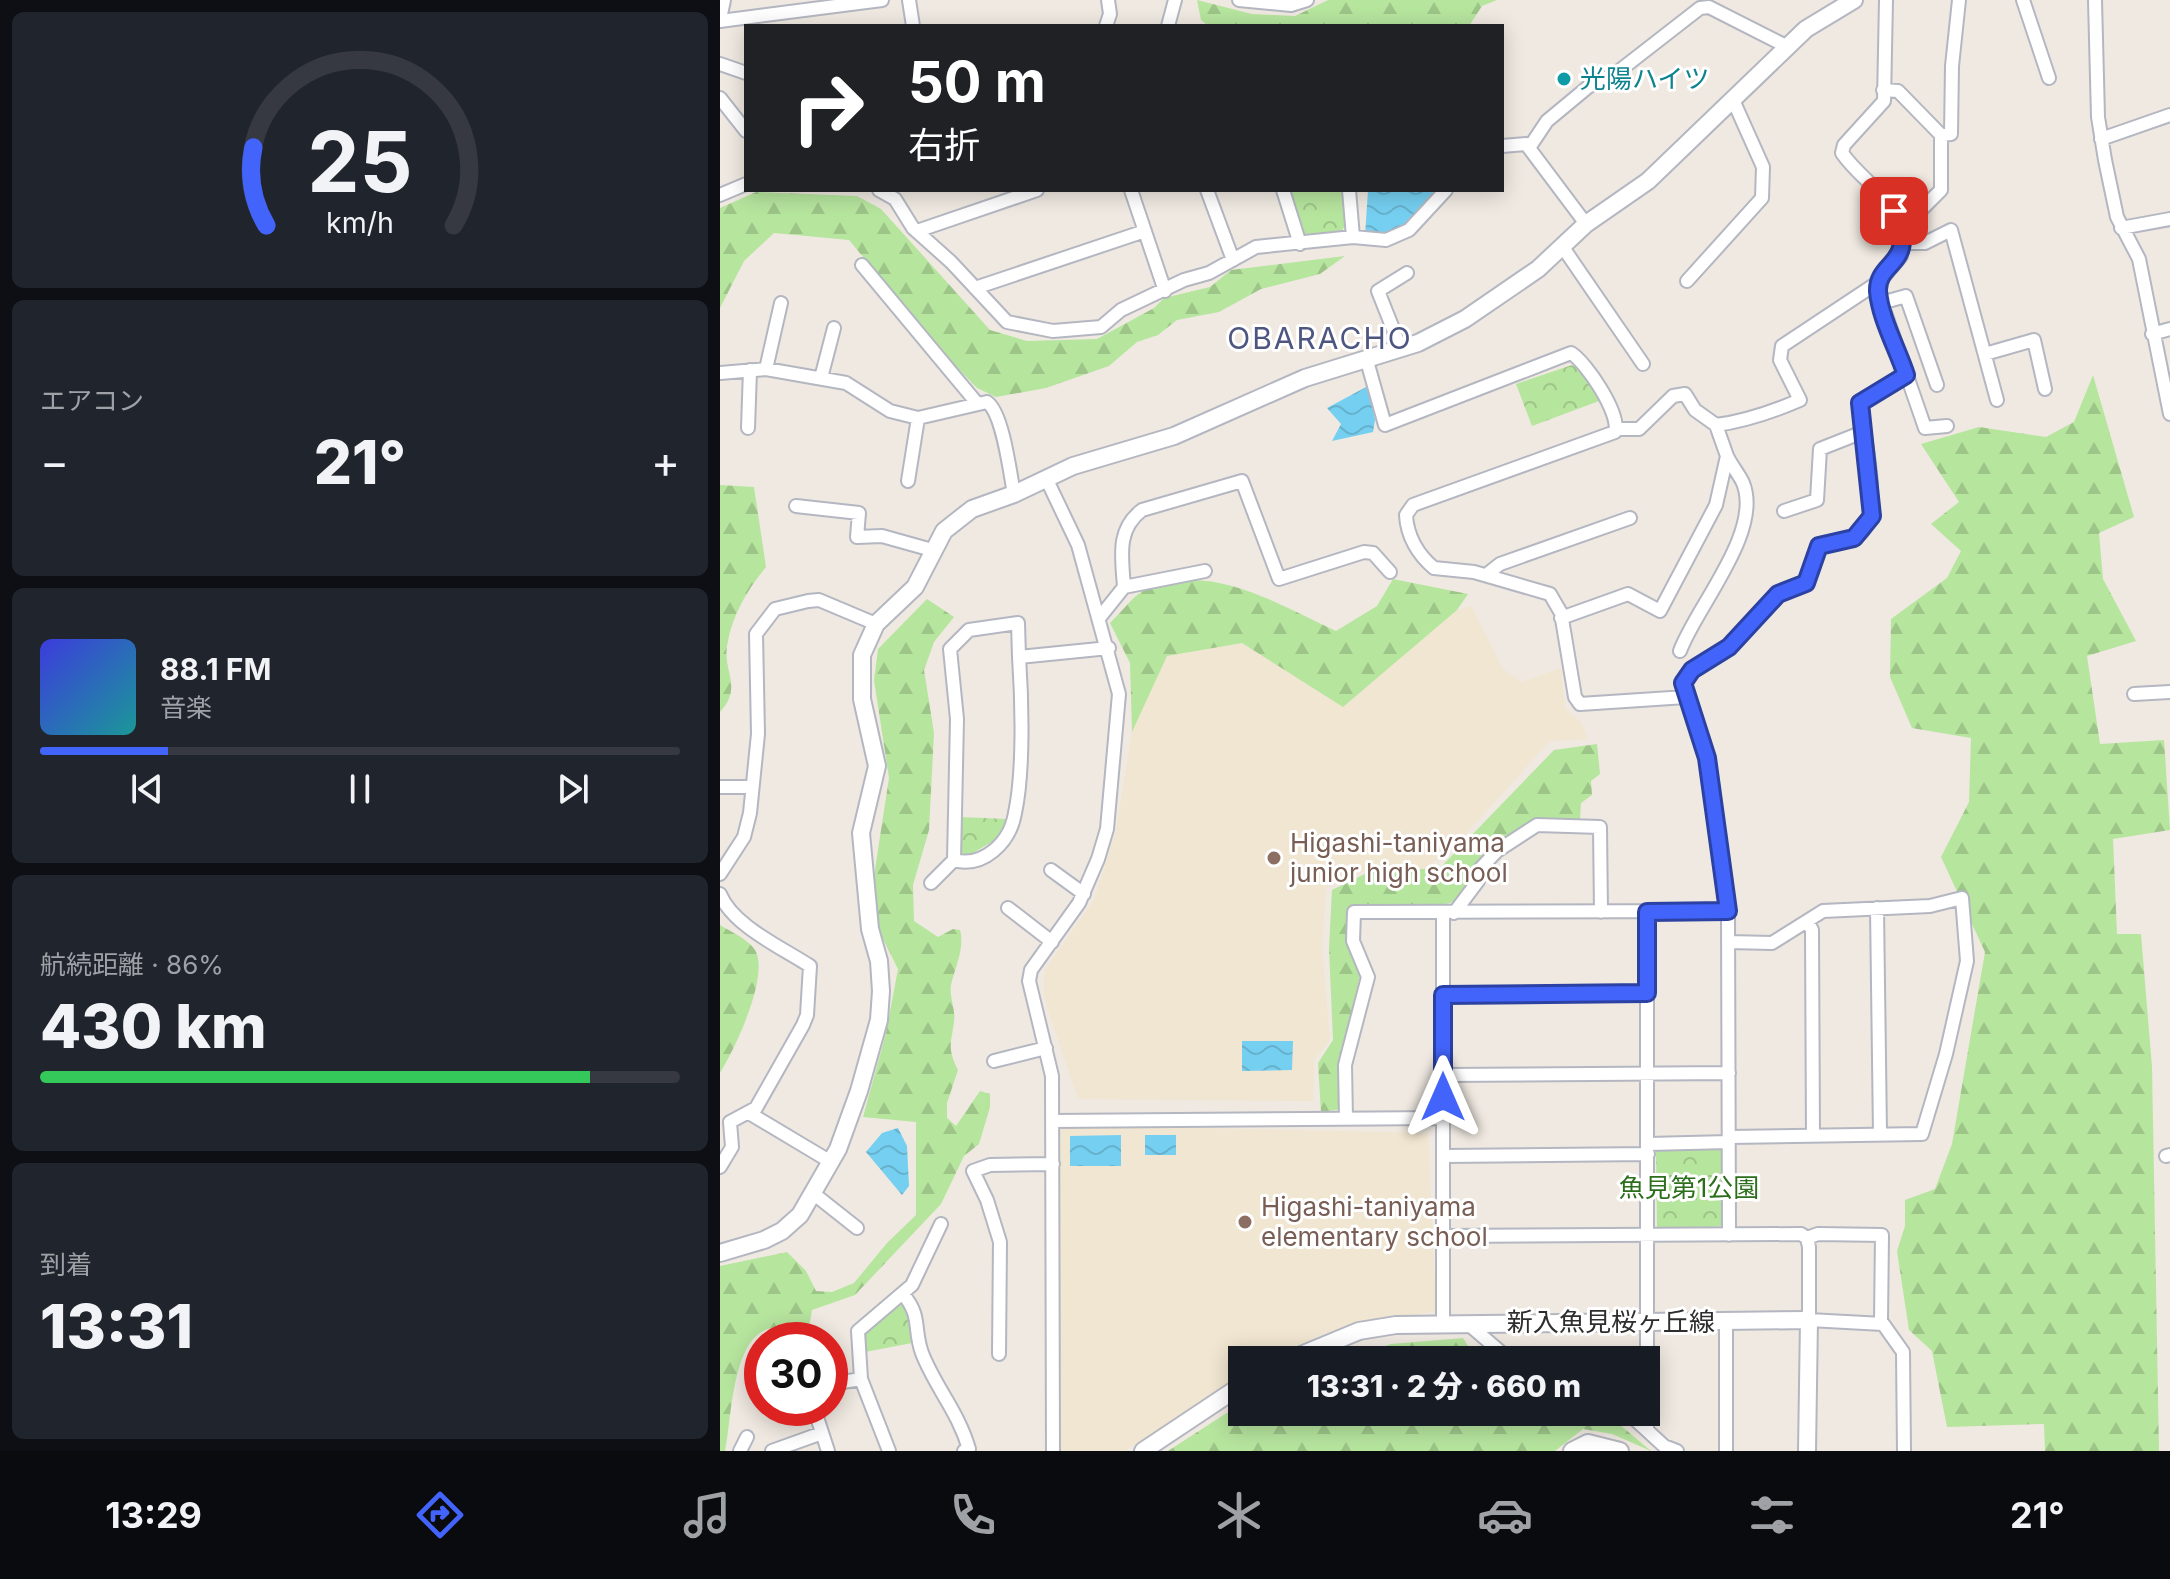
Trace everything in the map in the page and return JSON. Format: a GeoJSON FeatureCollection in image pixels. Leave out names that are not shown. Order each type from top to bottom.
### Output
{"type":"FeatureCollection","features":[{"type":"Feature","properties":{"kind":"street"},"geometry":{"type":"LineString","coordinates":[[724,0],[720,20],[882,0]]}},
{"type":"Feature","properties":{"kind":"street"},"geometry":{"type":"LineString","coordinates":[[909,0],[913,24]]}},
{"type":"Feature","properties":{"kind":"street"},"geometry":{"type":"LineString","coordinates":[[1107,24],[1110,14],[1108,0]]}},
{"type":"Feature","properties":{"kind":"street"},"geometry":{"type":"LineString","coordinates":[[1169,24],[1175,0]]}},
{"type":"Feature","properties":{"kind":"street"},"geometry":{"type":"LineString","coordinates":[[1239,0],[1291,5],[1307,0]]}},
{"type":"Feature","properties":{"kind":"street"},"geometry":{"type":"LineString","coordinates":[[720,1253],[782,1231],[800,1215],[831,1162],[859,1091],[879,1020],[879,961],[870,929],[861,833],[877,766],[860,677],[862,655],[876,624],[915,587],[932,550],[958,518],[1095,458],[1174,436],[1305,378],[1401,349],[1465,319],[1538,269],[1586,224],[1648,181],[1806,29],[1854,0]]}},
{"type":"Feature","properties":{"kind":"street"},"geometry":{"type":"LineString","coordinates":[[1716,425],[1750,416],[1761,417],[1800,400],[1780,360],[1782,346],[1880,281],[1901,256],[1902,236],[1880,189],[1856,174],[1842,153],[1844,145],[1881,106],[1886,0]]}},
{"type":"Feature","properties":{"kind":"street"},"geometry":{"type":"LineString","coordinates":[[1941,135],[1951,134],[1952,66],[1959,0]]}},
{"type":"Feature","properties":{"kind":"street"},"geometry":{"type":"LineString","coordinates":[[2023,0],[2049,78]]}},
{"type":"Feature","properties":{"kind":"street"},"geometry":{"type":"LineString","coordinates":[[2095,0],[2101,139],[2121,228],[2139,259],[2170,414]]}},
{"type":"Feature","properties":{"kind":"street"},"geometry":{"type":"LineString","coordinates":[[1529,148],[1547,121],[1588,87],[1619,71],[1700,8],[1709,7],[1788,47]]}},
{"type":"Feature","properties":{"kind":"street"},"geometry":{"type":"LineString","coordinates":[[720,64],[744,72]]}},
{"type":"Feature","properties":{"kind":"street"},"geometry":{"type":"LineString","coordinates":[[1883,90],[1898,91],[1941,135],[1941,190],[1902,236]]}},
{"type":"Feature","properties":{"kind":"street"},"geometry":{"type":"LineString","coordinates":[[720,98],[744,128]]}},
{"type":"Feature","properties":{"kind":"street"},"geometry":{"type":"LineString","coordinates":[[1687,281],[1762,198],[1763,167],[1733,100]]}},
{"type":"Feature","properties":{"kind":"street"},"geometry":{"type":"LineString","coordinates":[[2101,139],[2170,115]]}},
{"type":"Feature","properties":{"kind":"street"},"geometry":{"type":"LineString","coordinates":[[1504,145],[1517,142],[1529,148],[1586,224]]}},
{"type":"Feature","properties":{"kind":"street"},"geometry":{"type":"LineString","coordinates":[[720,195],[744,185]]}},
{"type":"Feature","properties":{"kind":"street"},"geometry":{"type":"LineString","coordinates":[[884,192],[895,199],[917,231],[1012,326],[1053,331],[1101,327],[1121,310],[1256,247],[1353,237],[1386,240],[1409,230],[1444,192]]}},
{"type":"Feature","properties":{"kind":"street"},"geometry":{"type":"LineString","coordinates":[[917,231],[1031,192]]}},
{"type":"Feature","properties":{"kind":"street"},"geometry":{"type":"LineString","coordinates":[[1132,192],[1165,291]]}},
{"type":"Feature","properties":{"kind":"street"},"geometry":{"type":"LineString","coordinates":[[1208,192],[1233,260]]}},
{"type":"Feature","properties":{"kind":"street"},"geometry":{"type":"LineString","coordinates":[[1284,192],[1300,244]]}},
{"type":"Feature","properties":{"kind":"street"},"geometry":{"type":"LineString","coordinates":[[1349,192],[1353,237]]}},
{"type":"Feature","properties":{"kind":"street"},"geometry":{"type":"LineString","coordinates":[[2121,228],[2170,219]]}},
{"type":"Feature","properties":{"kind":"street"},"geometry":{"type":"LineString","coordinates":[[1902,236],[1925,243],[1951,230],[1997,400]]}},
{"type":"Feature","properties":{"kind":"street"},"geometry":{"type":"LineString","coordinates":[[975,288],[1145,231]]}},
{"type":"Feature","properties":{"kind":"street"},"geometry":{"type":"LineString","coordinates":[[1562,246],[1643,364]]}},
{"type":"Feature","properties":{"kind":"street"},"geometry":{"type":"LineString","coordinates":[[862,265],[976,402]]}},
{"type":"Feature","properties":{"kind":"street"},"geometry":{"type":"LineString","coordinates":[[1401,349],[1378,291],[1407,273]]}},
{"type":"Feature","properties":{"kind":"street"},"geometry":{"type":"LineString","coordinates":[[1880,281],[1881,303],[1925,428],[1947,426]]}},
{"type":"Feature","properties":{"kind":"street"},"geometry":{"type":"LineString","coordinates":[[1881,303],[1906,296],[1937,385]]}},
{"type":"Feature","properties":{"kind":"street"},"geometry":{"type":"LineString","coordinates":[[766,369],[781,303]]}},
{"type":"Feature","properties":{"kind":"street"},"geometry":{"type":"LineString","coordinates":[[821,378],[834,328]]}},
{"type":"Feature","properties":{"kind":"street"},"geometry":{"type":"LineString","coordinates":[[2152,334],[2170,329]]}},
{"type":"Feature","properties":{"kind":"street"},"geometry":{"type":"LineString","coordinates":[[1985,354],[2034,340],[2045,389]]}},
{"type":"Feature","properties":{"kind":"street"},"geometry":{"type":"LineString","coordinates":[[1367,361],[1385,425],[1571,353],[1582,359],[1614,414],[1616,429]]}},
{"type":"Feature","properties":{"kind":"street"},"geometry":{"type":"LineString","coordinates":[[720,373],[766,369],[846,383],[900,415],[918,418],[976,402],[993,406],[1014,494]]}},
{"type":"Feature","properties":{"kind":"street"},"geometry":{"type":"LineString","coordinates":[[748,428],[750,370]]}},
{"type":"Feature","properties":{"kind":"street"},"geometry":{"type":"LineString","coordinates":[[1729,1235],[1728,911],[1707,758],[1683,683],[1692,670],[1729,647],[1778,594],[1806,583],[1819,546],[1854,538],[1867,527],[1873,509],[1860,403],[1906,375]]}},
{"type":"Feature","properties":{"kind":"street"},"geometry":{"type":"LineString","coordinates":[[1680,651],[1690,625],[1728,567],[1745,513],[1744,485],[1727,456],[1716,425],[1695,410],[1685,394],[1673,396],[1639,429],[1616,429],[1605,438],[1409,509],[1406,525],[1417,551],[1430,565],[1486,575],[1550,594],[1561,618],[1575,697],[1580,704],[1686,697]]}},
{"type":"Feature","properties":{"kind":"street"},"geometry":{"type":"LineString","coordinates":[[908,481],[918,418]]}},
{"type":"Feature","properties":{"kind":"street"},"geometry":{"type":"LineString","coordinates":[[1784,511],[1817,500],[1820,449],[1863,432]]}},
{"type":"Feature","properties":{"kind":"street"},"geometry":{"type":"LineString","coordinates":[[1561,618],[1628,594],[1660,611],[1716,505],[1727,456]]}},
{"type":"Feature","properties":{"kind":"street"},"geometry":{"type":"LineString","coordinates":[[1046,478],[1078,545],[1109,648],[1119,694],[1107,829],[1084,894],[1031,970],[1029,981],[1052,1076],[1053,1451]]}},
{"type":"Feature","properties":{"kind":"street"},"geometry":{"type":"LineString","coordinates":[[1124,587],[1122,538],[1134,516],[1142,510],[1242,481],[1279,579],[1364,552],[1373,553],[1390,572]]}},
{"type":"Feature","properties":{"kind":"street"},"geometry":{"type":"LineString","coordinates":[[796,506],[859,513],[857,537],[882,536],[932,550]]}},
{"type":"Feature","properties":{"kind":"street"},"geometry":{"type":"LineString","coordinates":[[1486,575],[1500,564],[1630,518]]}},
{"type":"Feature","properties":{"kind":"street"},"geometry":{"type":"LineString","coordinates":[[1100,617],[1124,587],[1205,571]]}},
{"type":"Feature","properties":{"kind":"street"},"geometry":{"type":"LineString","coordinates":[[720,874],[748,828],[758,734],[756,634],[775,609],[819,600],[876,624]]}},
{"type":"Feature","properties":{"kind":"street"},"geometry":{"type":"LineString","coordinates":[[931,883],[954,860],[957,719],[950,649],[969,630],[1018,623],[1022,695],[1015,815],[1003,841],[992,852],[969,863],[954,860]]}},
{"type":"Feature","properties":{"kind":"street"},"geometry":{"type":"LineString","coordinates":[[1019,657],[1109,648]]}},
{"type":"Feature","properties":{"kind":"street"},"geometry":{"type":"LineString","coordinates":[[2134,694],[2170,692]]}},
{"type":"Feature","properties":{"kind":"street"},"geometry":{"type":"LineString","coordinates":[[720,787],[751,787]]}},
{"type":"Feature","properties":{"kind":"street"},"geometry":{"type":"LineString","coordinates":[[1443,1323],[1443,995],[1448,913],[1478,881],[1480,869],[1497,851],[1537,825],[1600,827],[1601,912]]}},
{"type":"Feature","properties":{"kind":"street"},"geometry":{"type":"LineString","coordinates":[[1051,870],[1084,894]]}},
{"type":"Feature","properties":{"kind":"street"},"geometry":{"type":"LineString","coordinates":[[720,894],[726,908],[810,966],[807,1015],[803,1025],[756,1108],[730,1122],[732,1147],[720,1167]]}},
{"type":"Feature","properties":{"kind":"street"},"geometry":{"type":"LineString","coordinates":[[1443,1156],[1648,1149],[1729,1139],[1922,1134],[1946,1054],[1967,961],[1962,898],[1930,906],[1823,911],[1772,943],[1728,942]]}},
{"type":"Feature","properties":{"kind":"street"},"geometry":{"type":"LineString","coordinates":[[1008,908],[1052,942]]}},
{"type":"Feature","properties":{"kind":"street"},"geometry":{"type":"LineString","coordinates":[[1877,908],[1880,1134]]}},
{"type":"Feature","properties":{"kind":"street"},"geometry":{"type":"LineString","coordinates":[[1346,1119],[1345,1065],[1368,977],[1353,941],[1354,912],[1728,911]]}},
{"type":"Feature","properties":{"kind":"street"},"geometry":{"type":"LineString","coordinates":[[1647,912],[1647,1429]]}},
{"type":"Feature","properties":{"kind":"street"},"geometry":{"type":"LineString","coordinates":[[1807,921],[1812,930],[1813,1136]]}},
{"type":"Feature","properties":{"kind":"street"},"geometry":{"type":"LineString","coordinates":[[1443,995],[1647,993]]}},
{"type":"Feature","properties":{"kind":"street"},"geometry":{"type":"LineString","coordinates":[[994,1061],[1046,1048]]}},
{"type":"Feature","properties":{"kind":"street"},"geometry":{"type":"LineString","coordinates":[[1443,1075],[1729,1073]]}},
{"type":"Feature","properties":{"kind":"street"},"geometry":{"type":"LineString","coordinates":[[749,1113],[831,1162]]}},
{"type":"Feature","properties":{"kind":"street"},"geometry":{"type":"LineString","coordinates":[[1052,1121],[1443,1118]]}},
{"type":"Feature","properties":{"kind":"street"},"geometry":{"type":"LineString","coordinates":[[999,1354],[1000,1242],[987,1200],[973,1171],[990,1165],[1053,1164]]}},
{"type":"Feature","properties":{"kind":"street"},"geometry":{"type":"LineString","coordinates":[[814,1194],[857,1228]]}},
{"type":"Feature","properties":{"kind":"street"},"geometry":{"type":"LineString","coordinates":[[889,1451],[861,1379],[860,1327],[912,1285],[941,1224]]}},
{"type":"Feature","properties":{"kind":"street"},"geometry":{"type":"LineString","coordinates":[[1443,1236],[1801,1234],[1807,1238],[1882,1235],[1883,1324],[1903,1352],[1904,1451]]}},
{"type":"Feature","properties":{"kind":"street"},"geometry":{"type":"LineString","coordinates":[[1807,1238],[1807,1451]]}},
{"type":"Feature","properties":{"kind":"street"},"geometry":{"type":"LineString","coordinates":[[903,1294],[916,1309],[922,1354],[961,1420],[969,1449],[964,1451]]}},
{"type":"Feature","properties":{"kind":"street"},"geometry":{"type":"LineString","coordinates":[[1809,1320],[1883,1324]]}},
{"type":"Feature","properties":{"kind":"street","name":"新入魚見桜ヶ丘線"},"geometry":{"type":"LineString","coordinates":[[1323,1346],[1359,1331],[1396,1325],[1809,1320]]}},
{"type":"Feature","properties":{"kind":"street"},"geometry":{"type":"LineString","coordinates":[[1726,1322],[1726,1451]]}},
{"type":"Feature","properties":{"kind":"street"},"geometry":{"type":"LineString","coordinates":[[1467,1323],[1494,1346]]}},
{"type":"Feature","properties":{"kind":"street"},"geometry":{"type":"LineString","coordinates":[[848,1381],[861,1379]]}},
{"type":"Feature","properties":{"kind":"street"},"geometry":{"type":"LineString","coordinates":[[1143,1451],[1228,1394]]}},
{"type":"Feature","properties":{"kind":"street"},"geometry":{"type":"LineString","coordinates":[[820,1426],[828,1451]]}},
{"type":"Feature","properties":{"kind":"street"},"geometry":{"type":"LineString","coordinates":[[1643,1426],[1664,1446],[1677,1451]]}},
{"type":"Feature","properties":{"kind":"street"},"geometry":{"type":"LineString","coordinates":[[772,1451],[822,1433]]}},
{"type":"Feature","properties":{"kind":"street"},"geometry":{"type":"LineString","coordinates":[[740,1451],[747,1437]]}},
{"type":"Feature","properties":{"kind":"street"},"geometry":{"type":"LineString","coordinates":[[1572,1451],[1588,1443],[1620,1451]]}},
{"type":"Feature","properties":{"kind":"shaded area","name":"Higashi-taniyama junior high school"},"geometry":{"type":"Polygon","coordinates":[[[1471,606],[1503,669],[1522,682],[1561,668],[1565,709],[1581,722],[1588,739],[1550,741],[1453,848],[1424,869],[1374,867],[1326,888],[1322,947],[1330,1040],[1314,1060],[1313,1101],[1078,1099],[1044,998],[1044,971],[1094,900],[1115,835],[1132,732],[1167,656],[1242,643],[1343,707],[1457,610],[1471,606]]]}},
{"type":"Feature","properties":{"kind":"shaded area","name":"Higashi-taniyama elementary school"},"geometry":{"type":"Polygon","coordinates":[[[1063,1125],[1428,1133],[1436,1311],[1324,1333],[1298,1346],[1228,1346],[1228,1383],[1125,1451],[1057,1451],[1059,1130],[1063,1125]]]}},
{"type":"Feature","properties":{"kind":"green space"},"geometry":{"type":"Polygon","coordinates":[[[1197,0],[1252,14],[1295,16],[1328,0],[1497,0],[1482,6],[1470,24],[1206,24],[1201,20],[1197,0]]]}},
{"type":"Feature","properties":{"kind":"green space"},"geometry":{"type":"Polygon","coordinates":[[[756,192],[857,196],[881,209],[990,330],[1027,341],[1097,339],[1154,308],[1164,298],[1210,287],[1231,270],[1345,256],[1320,274],[1261,289],[1219,312],[1177,320],[1158,335],[1137,342],[1109,366],[1046,388],[996,397],[977,388],[941,351],[849,240],[774,233],[744,261],[720,308],[720,208],[756,192]]]}},
{"type":"Feature","properties":{"kind":"green space"},"geometry":{"type":"Polygon","coordinates":[[[1290,192],[1344,192],[1345,226],[1339,234],[1309,237],[1303,233],[1290,192]]]}},
{"type":"Feature","properties":{"kind":"green space"},"geometry":{"type":"Polygon","coordinates":[[[1572,365],[1580,369],[1599,401],[1532,426],[1516,384],[1572,365]]]}},
{"type":"Feature","properties":{"kind":"green space"},"geometry":{"type":"Polygon","coordinates":[[[2093,375],[2134,517],[2099,533],[2103,579],[2136,641],[2087,656],[2100,744],[2164,740],[2170,830],[2113,839],[2117,934],[2141,934],[2152,1067],[2159,1451],[2045,1451],[2044,1424],[1947,1427],[1932,1351],[1909,1330],[1897,1251],[1905,1226],[1905,1200],[1935,1189],[1952,1144],[1985,952],[1941,857],[1969,802],[1971,738],[1912,728],[1890,677],[1891,619],[1947,578],[1961,551],[1931,524],[1959,502],[1921,444],[1979,427],[2046,437],[2074,422],[2093,375]]]}},
{"type":"Feature","properties":{"kind":"green space"},"geometry":{"type":"Polygon","coordinates":[[[720,485],[754,487],[766,567],[747,594],[733,624],[726,655],[731,679],[730,695],[720,712],[720,485]]]}},
{"type":"Feature","properties":{"kind":"green space"},"geometry":{"type":"Polygon","coordinates":[[[1393,579],[1468,594],[1457,610],[1343,707],[1242,643],[1167,656],[1132,732],[1130,663],[1110,623],[1142,591],[1171,582],[1196,580],[1220,583],[1268,599],[1336,631],[1377,606],[1393,579]]]}},
{"type":"Feature","properties":{"kind":"green space"},"geometry":{"type":"Polygon","coordinates":[[[927,599],[954,617],[934,642],[924,670],[934,733],[929,830],[913,885],[914,921],[938,937],[953,929],[960,930],[960,951],[951,985],[954,1017],[951,1051],[958,1070],[947,1103],[947,1118],[956,1126],[980,1091],[990,1094],[990,1107],[979,1144],[964,1156],[941,1204],[855,1295],[812,1310],[810,1322],[744,1322],[744,1355],[736,1381],[725,1451],[720,1451],[720,1266],[787,1252],[806,1271],[816,1291],[832,1292],[854,1283],[887,1243],[916,1215],[916,1122],[863,1117],[886,1033],[898,969],[874,921],[872,889],[889,778],[874,680],[878,649],[927,599]]]}},
{"type":"Feature","properties":{"kind":"green space"},"geometry":{"type":"Polygon","coordinates":[[[1597,744],[1600,774],[1591,781],[1592,795],[1581,803],[1580,820],[1536,821],[1475,876],[1458,901],[1433,907],[1350,907],[1348,938],[1360,975],[1353,1005],[1342,1109],[1321,1112],[1318,1063],[1333,1040],[1329,948],[1332,890],[1375,869],[1439,869],[1554,750],[1597,744]]]}},
{"type":"Feature","properties":{"kind":"green space"},"geometry":{"type":"Polygon","coordinates":[[[960,817],[1007,819],[995,840],[966,857],[958,853],[960,817]]]}},
{"type":"Feature","properties":{"kind":"green space"},"geometry":{"type":"Polygon","coordinates":[[[720,925],[755,950],[758,976],[749,1012],[720,1073],[720,925]]]}},
{"type":"Feature","properties":{"kind":"green space","name":"魚見第1公園"},"geometry":{"type":"Polygon","coordinates":[[[1717,1146],[1723,1151],[1724,1226],[1657,1230],[1656,1151],[1662,1147],[1717,1146]]]}},
{"type":"Feature","properties":{"kind":"green space"},"geometry":{"type":"Polygon","coordinates":[[[899,1304],[904,1305],[909,1313],[912,1343],[865,1352],[865,1333],[899,1304]]]}},
{"type":"Feature","properties":{"kind":"green space"},"geometry":{"type":"Polygon","coordinates":[[[1463,1338],[1468,1346],[1385,1346],[1463,1338]]]}},
{"type":"Feature","properties":{"kind":"green space"},"geometry":{"type":"Polygon","coordinates":[[[1228,1412],[1228,1426],[1621,1426],[1651,1451],[1612,1434],[1583,1429],[1555,1451],[1168,1451],[1228,1412]]]}},
{"type":"Feature","properties":{"kind":"water"},"geometry":{"type":"Polygon","coordinates":[[[1368,192],[1435,192],[1398,231],[1378,237],[1365,236],[1368,192]]]}},
{"type":"Feature","properties":{"kind":"water"},"geometry":{"type":"Polygon","coordinates":[[[1368,386],[1375,420],[1373,432],[1332,441],[1341,424],[1327,408],[1368,386]]]}},
{"type":"Feature","properties":{"kind":"water"},"geometry":{"type":"Polygon","coordinates":[[[1242,1041],[1293,1041],[1292,1070],[1242,1071],[1242,1041]]]}},
{"type":"Feature","properties":{"kind":"water"},"geometry":{"type":"Polygon","coordinates":[[[898,1128],[907,1146],[909,1186],[902,1195],[866,1152],[882,1133],[898,1128]]]}},
{"type":"Feature","properties":{"kind":"water"},"geometry":{"type":"Polygon","coordinates":[[[1121,1135],[1121,1166],[1070,1166],[1070,1136],[1121,1135]]]}},
{"type":"Feature","properties":{"kind":"water"},"geometry":{"type":"Polygon","coordinates":[[[1145,1135],[1176,1135],[1176,1155],[1145,1155],[1145,1135]]]}},
{"type":"Feature","properties":{"kind":"place","name":"光陽ハイツ"},"geometry":{"type":"Point","coordinates":[1564,79]}},
{"type":"Feature","properties":{"kind":"place","name":"Higashi-taniyama junior high school"},"geometry":{"type":"Point","coordinates":[1274,858]}},
{"type":"Feature","properties":{"kind":"place","name":"Higashi-taniyama elementary school"},"geometry":{"type":"Point","coordinates":[1245,1222]}},
{"type":"Feature","properties":{"kind":"district","name":"OBARACHO"},"geometry":{"type":"Point","coordinates":[1320,339]}},
{"type":"Feature","properties":{"kind":"route"},"geometry":{"type":"LineString","coordinates":[[1443,1097],[1443,995],[1647,993],[1647,912],[1728,911],[1707,758],[1700,731],[1683,691],[1683,683],[1692,670],[1729,647],[1778,594],[1806,583],[1819,546],[1854,538],[1867,527],[1872,516],[1860,403],[1906,375],[1878,287],[1883,276],[1901,256],[1901,230],[1894,211]]}}]}
